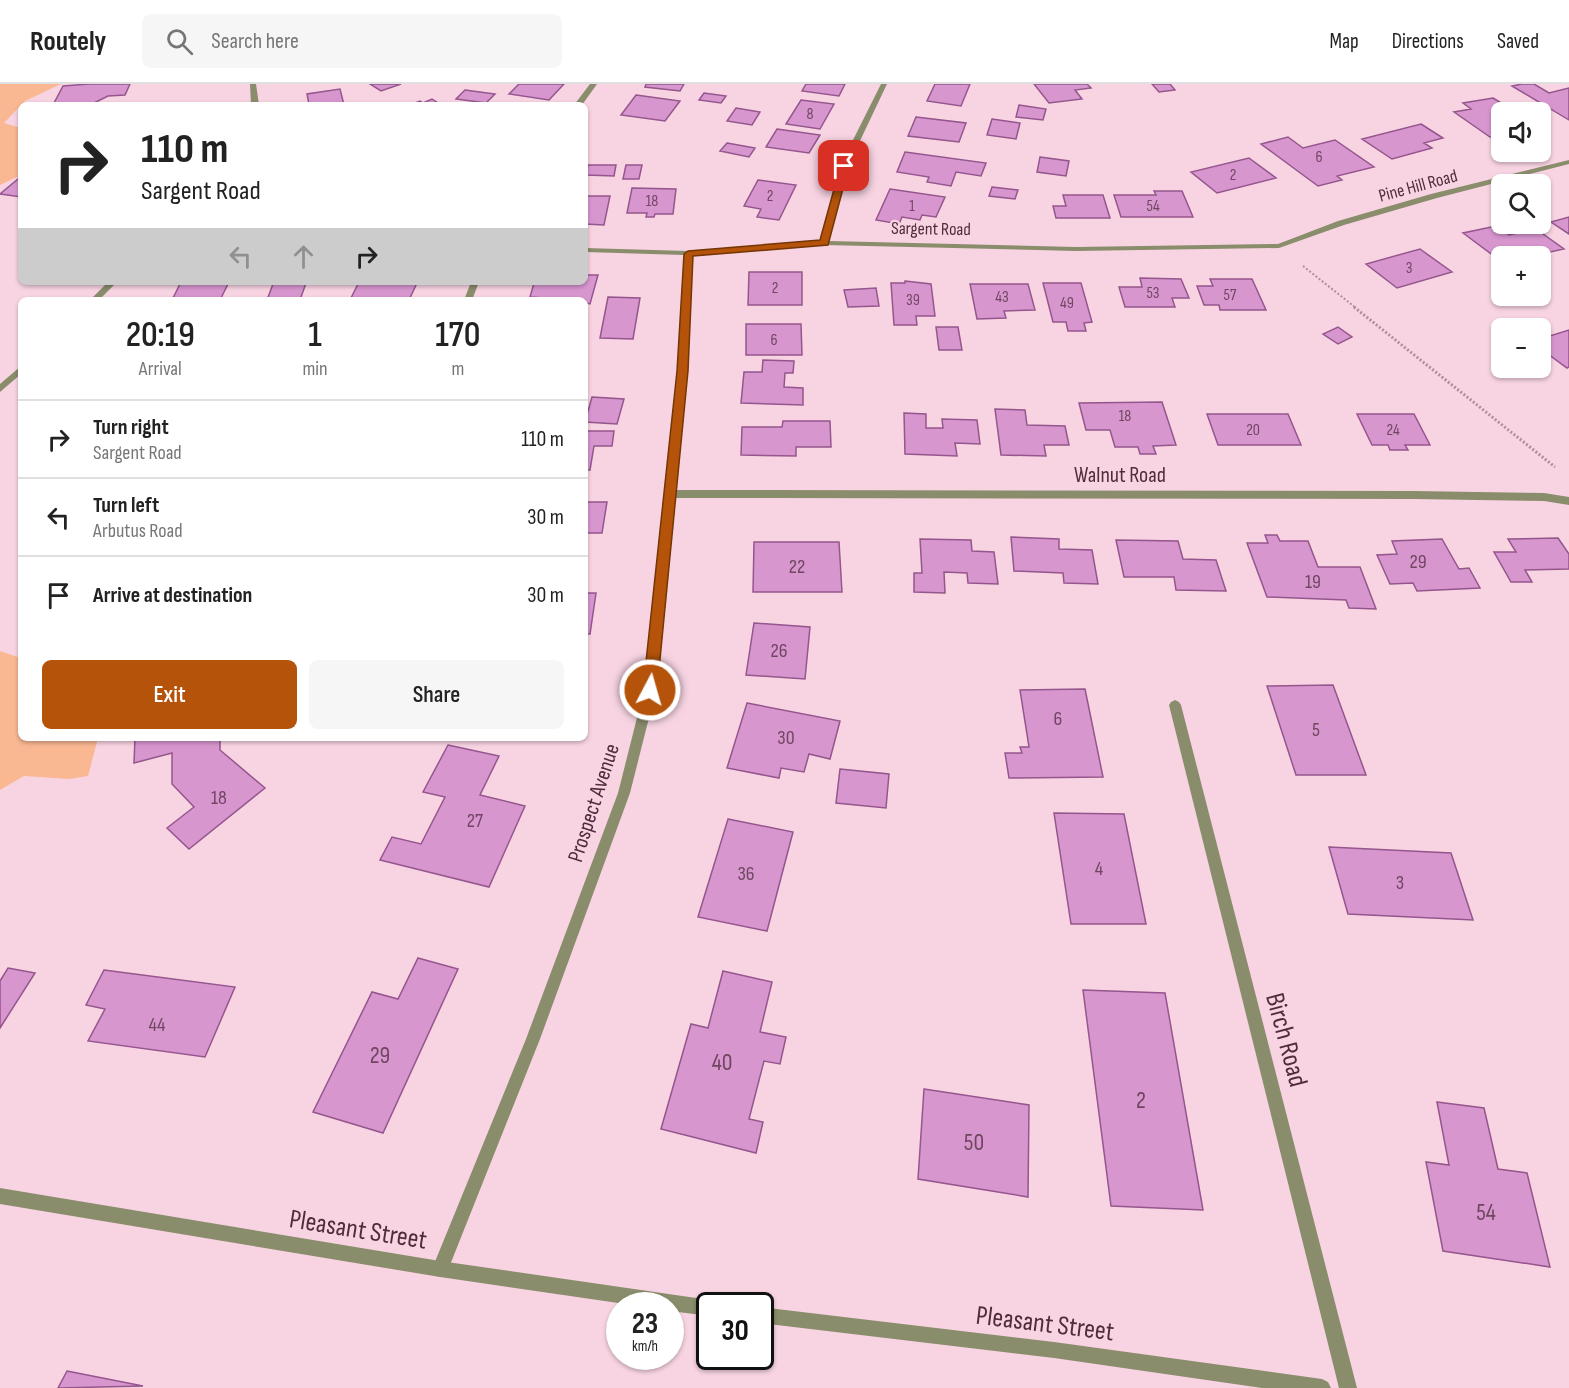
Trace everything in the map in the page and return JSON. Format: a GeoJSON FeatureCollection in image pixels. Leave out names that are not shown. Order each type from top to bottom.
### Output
{"type":"FeatureCollection","features":[{"type":"Feature","properties":{"kind":"street"},"geometry":{"type":"LineString","coordinates":[[253,84],[255,102]]}},
{"type":"Feature","properties":{"kind":"street"},"geometry":{"type":"LineString","coordinates":[[580,102],[594,84]]}},
{"type":"Feature","properties":{"kind":"street"},"geometry":{"type":"LineString","coordinates":[[824,243],[844,166],[884,84]]}},
{"type":"Feature","properties":{"kind":"street","name":"Pine Hill Road"},"geometry":{"type":"LineString","coordinates":[[1276,245],[1434,196],[1569,162]]}},
{"type":"Feature","properties":{"kind":"street","name":"Sargent Road"},"geometry":{"type":"LineString","coordinates":[[588,250],[688,254],[824,243],[1076,249],[1276,245]]}},
{"type":"Feature","properties":{"kind":"street","name":"Prospect Avenue"},"geometry":{"type":"LineString","coordinates":[[440,1269],[533,1039],[624,793],[650,690],[682,371],[688,254]]}},
{"type":"Feature","properties":{"kind":"street"},"geometry":{"type":"LineString","coordinates":[[97,297],[110,285]]}},
{"type":"Feature","properties":{"kind":"street"},"geometry":{"type":"LineString","coordinates":[[0,389],[18,372]]}},
{"type":"Feature","properties":{"kind":"street","name":"Walnut Road"},"geometry":{"type":"LineString","coordinates":[[671,494],[1413,495],[1544,497],[1569,501]]}},
{"type":"Feature","properties":{"kind":"street","name":"Birch Road"},"geometry":{"type":"LineString","coordinates":[[1175,705],[1348,1388]]}},
{"type":"Feature","properties":{"kind":"street","name":"Pleasant Street"},"geometry":{"type":"LineString","coordinates":[[0,1196],[440,1269],[696,1306]]}},
{"type":"Feature","properties":{"kind":"street","name":"Pleasant Street"},"geometry":{"type":"LineString","coordinates":[[774,1317],[1054,1350],[1322,1388]]}},
{"type":"Feature","properties":{"kind":"path"},"geometry":{"type":"LineString","coordinates":[[1276,245],[1560,471]]}},
{"type":"Feature","properties":{"kind":"shaded area"},"geometry":{"type":"Polygon","coordinates":[[[0,84],[61,84],[24,102],[18,102],[18,108],[4,123],[18,127],[18,176],[0,185],[0,84]]]}},
{"type":"Feature","properties":{"kind":"shaded area"},"geometry":{"type":"Polygon","coordinates":[[[0,651],[18,657],[18,741],[97,741],[88,776],[69,779],[24,776],[0,790],[0,651]]]}},
{"type":"Feature","properties":{"kind":"building"},"geometry":{"type":"Polygon","coordinates":[[[130,84],[125,95],[108,96],[96,102],[55,102],[63,86],[130,84]]]}},
{"type":"Feature","properties":{"kind":"building"},"geometry":{"type":"Polygon","coordinates":[[[370,84],[401,84],[381,91],[370,84]]]}},
{"type":"Feature","properties":{"kind":"building"},"geometry":{"type":"Polygon","coordinates":[[[519,84],[564,84],[549,100],[509,94],[519,84]]]}},
{"type":"Feature","properties":{"kind":"building"},"geometry":{"type":"Polygon","coordinates":[[[646,84],[684,84],[680,91],[645,87],[646,84]]]}},
{"type":"Feature","properties":{"kind":"building"},"geometry":{"type":"Polygon","coordinates":[[[806,84],[845,84],[839,96],[802,91],[806,84]]]}},
{"type":"Feature","properties":{"kind":"building"},"geometry":{"type":"Polygon","coordinates":[[[935,84],[970,84],[961,106],[927,101],[935,84]]]}},
{"type":"Feature","properties":{"kind":"building"},"geometry":{"type":"Polygon","coordinates":[[[1034,84],[1087,84],[1091,88],[1075,90],[1082,99],[1049,103],[1034,84]]]}},
{"type":"Feature","properties":{"kind":"building"},"geometry":{"type":"Polygon","coordinates":[[[1152,84],[1170,84],[1175,90],[1159,92],[1152,84]]]}},
{"type":"Feature","properties":{"kind":"building"},"geometry":{"type":"Polygon","coordinates":[[[1534,84],[1549,93],[1569,88],[1569,120],[1551,109],[1551,102],[1539,102],[1512,86],[1534,84]]]}},
{"type":"Feature","properties":{"kind":"building"},"geometry":{"type":"Polygon","coordinates":[[[340,89],[343,102],[308,102],[307,94],[340,89]]]}},
{"type":"Feature","properties":{"kind":"building"},"geometry":{"type":"Polygon","coordinates":[[[465,90],[495,94],[487,102],[456,99],[465,90]]]}},
{"type":"Feature","properties":{"kind":"building"},"geometry":{"type":"Polygon","coordinates":[[[704,93],[726,96],[721,103],[699,100],[704,93]]]}},
{"type":"Feature","properties":{"kind":"building"},"geometry":{"type":"Polygon","coordinates":[[[636,95],[680,101],[665,121],[621,115],[636,95]]]}},
{"type":"Feature","properties":{"kind":"building"},"geometry":{"type":"Polygon","coordinates":[[[1493,98],[1500,102],[1491,102],[1491,137],[1454,112],[1471,109],[1463,103],[1493,98]]]}},
{"type":"Feature","properties":{"kind":"building"},"geometry":{"type":"Polygon","coordinates":[[[801,100],[834,104],[820,129],[786,124],[801,100]]]}},
{"type":"Feature","properties":{"kind":"building"},"geometry":{"type":"Polygon","coordinates":[[[1019,105],[1046,109],[1043,120],[1016,117],[1019,105]]]}},
{"type":"Feature","properties":{"kind":"building"},"geometry":{"type":"Polygon","coordinates":[[[736,108],[760,112],[752,125],[727,121],[736,108]]]}},
{"type":"Feature","properties":{"kind":"building"},"geometry":{"type":"Polygon","coordinates":[[[916,117],[966,123],[959,142],[908,136],[916,117]]]}},
{"type":"Feature","properties":{"kind":"building"},"geometry":{"type":"Polygon","coordinates":[[[992,119],[1020,123],[1016,139],[987,135],[992,119]]]}},
{"type":"Feature","properties":{"kind":"building"},"geometry":{"type":"Polygon","coordinates":[[[1421,124],[1443,138],[1424,143],[1432,148],[1392,159],[1362,139],[1421,124]]]}},
{"type":"Feature","properties":{"kind":"building"},"geometry":{"type":"Polygon","coordinates":[[[777,129],[820,135],[809,153],[766,147],[777,129]]]}},
{"type":"Feature","properties":{"kind":"building"},"geometry":{"type":"Polygon","coordinates":[[[1288,137],[1303,148],[1335,140],[1374,167],[1337,176],[1342,180],[1318,186],[1261,144],[1288,137]]]}},
{"type":"Feature","properties":{"kind":"building"},"geometry":{"type":"Polygon","coordinates":[[[727,143],[755,148],[749,157],[720,151],[727,143]]]}},
{"type":"Feature","properties":{"kind":"building"},"geometry":{"type":"Polygon","coordinates":[[[905,152],[986,163],[981,176],[956,172],[951,186],[927,182],[929,177],[897,172],[905,152]]]}},
{"type":"Feature","properties":{"kind":"building"},"geometry":{"type":"Polygon","coordinates":[[[1040,157],[1069,161],[1066,176],[1037,172],[1040,157]]]}},
{"type":"Feature","properties":{"kind":"building"},"geometry":{"type":"Polygon","coordinates":[[[1249,158],[1276,178],[1217,193],[1191,172],[1249,158]]]}},
{"type":"Feature","properties":{"kind":"building"},"geometry":{"type":"Polygon","coordinates":[[[588,165],[616,165],[614,176],[588,175],[588,165]]]}},
{"type":"Feature","properties":{"kind":"building"},"geometry":{"type":"Polygon","coordinates":[[[626,165],[642,165],[639,179],[623,179],[626,165]]]}},
{"type":"Feature","properties":{"kind":"building"},"geometry":{"type":"Polygon","coordinates":[[[18,179],[18,197],[0,194],[18,179]]]}},
{"type":"Feature","properties":{"kind":"building"},"geometry":{"type":"Polygon","coordinates":[[[758,180],[796,185],[779,220],[757,217],[761,209],[744,206],[758,180]]]}},
{"type":"Feature","properties":{"kind":"building"},"geometry":{"type":"Polygon","coordinates":[[[992,187],[1018,190],[1015,199],[989,196],[992,187]]]}},
{"type":"Feature","properties":{"kind":"building"},"geometry":{"type":"Polygon","coordinates":[[[632,188],[676,189],[673,214],[655,214],[654,217],[646,217],[647,213],[627,213],[632,188]]]}},
{"type":"Feature","properties":{"kind":"building"},"geometry":{"type":"Polygon","coordinates":[[[890,189],[945,197],[936,217],[922,215],[920,220],[902,217],[899,224],[876,220],[890,189]]]}},
{"type":"Feature","properties":{"kind":"building"},"geometry":{"type":"Polygon","coordinates":[[[1154,191],[1182,191],[1193,217],[1121,217],[1114,195],[1156,195],[1154,191]]]}},
{"type":"Feature","properties":{"kind":"building"},"geometry":{"type":"Polygon","coordinates":[[[1063,195],[1103,195],[1110,218],[1056,218],[1053,206],[1066,206],[1063,195]]]}},
{"type":"Feature","properties":{"kind":"building"},"geometry":{"type":"Polygon","coordinates":[[[588,196],[610,196],[604,225],[588,224],[588,196]]]}},
{"type":"Feature","properties":{"kind":"building"},"geometry":{"type":"Polygon","coordinates":[[[1569,217],[1569,234],[1551,222],[1569,217]]]}},
{"type":"Feature","properties":{"kind":"building"},"geometry":{"type":"Polygon","coordinates":[[[1491,227],[1491,234],[1543,234],[1564,249],[1551,252],[1551,246],[1491,246],[1491,254],[1463,233],[1491,227]]]}},
{"type":"Feature","properties":{"kind":"building"},"geometry":{"type":"Polygon","coordinates":[[[1420,249],[1452,272],[1397,288],[1366,264],[1420,249]]]}},
{"type":"Feature","properties":{"kind":"building"},"geometry":{"type":"Polygon","coordinates":[[[749,272],[802,272],[802,305],[748,305],[749,272]]]}},
{"type":"Feature","properties":{"kind":"building"},"geometry":{"type":"Polygon","coordinates":[[[588,275],[598,275],[590,304],[588,304],[588,297],[530,297],[533,285],[588,285],[588,275]]]}},
{"type":"Feature","properties":{"kind":"building"},"geometry":{"type":"Polygon","coordinates":[[[1140,278],[1181,279],[1189,298],[1172,298],[1175,307],[1125,307],[1119,287],[1142,287],[1140,278]]]}},
{"type":"Feature","properties":{"kind":"building"},"geometry":{"type":"Polygon","coordinates":[[[1210,279],[1252,279],[1266,310],[1220,310],[1219,305],[1204,305],[1197,286],[1213,286],[1210,279]]]}},
{"type":"Feature","properties":{"kind":"building"},"geometry":{"type":"Polygon","coordinates":[[[905,281],[931,284],[935,316],[916,316],[917,325],[894,325],[891,283],[905,283],[905,281]]]}},
{"type":"Feature","properties":{"kind":"building"},"geometry":{"type":"Polygon","coordinates":[[[1043,283],[1081,283],[1092,322],[1084,323],[1086,331],[1068,331],[1066,322],[1053,322],[1043,283]]]}},
{"type":"Feature","properties":{"kind":"building"},"geometry":{"type":"Polygon","coordinates":[[[970,284],[1028,284],[1035,310],[1004,311],[1006,318],[977,319],[970,284]]]}},
{"type":"Feature","properties":{"kind":"building"},"geometry":{"type":"Polygon","coordinates":[[[180,285],[228,285],[222,297],[174,297],[180,285]]]}},
{"type":"Feature","properties":{"kind":"building"},"geometry":{"type":"Polygon","coordinates":[[[273,285],[305,285],[301,297],[268,297],[273,285]]]}},
{"type":"Feature","properties":{"kind":"building"},"geometry":{"type":"Polygon","coordinates":[[[358,285],[416,285],[410,297],[352,297],[358,285]]]}},
{"type":"Feature","properties":{"kind":"building"},"geometry":{"type":"Polygon","coordinates":[[[876,288],[879,306],[848,307],[844,290],[876,288]]]}},
{"type":"Feature","properties":{"kind":"building"},"geometry":{"type":"Polygon","coordinates":[[[608,297],[640,298],[633,339],[600,338],[608,297]]]}},
{"type":"Feature","properties":{"kind":"building"},"geometry":{"type":"Polygon","coordinates":[[[746,324],[801,324],[802,355],[746,355],[746,324]]]}},
{"type":"Feature","properties":{"kind":"building"},"geometry":{"type":"Polygon","coordinates":[[[936,327],[958,327],[962,350],[939,350],[936,327]]]}},
{"type":"Feature","properties":{"kind":"building"},"geometry":{"type":"Polygon","coordinates":[[[1338,327],[1352,337],[1338,344],[1323,334],[1338,327]]]}},
{"type":"Feature","properties":{"kind":"building"},"geometry":{"type":"Polygon","coordinates":[[[1569,330],[1569,367],[1567,368],[1551,356],[1551,336],[1569,330]]]}},
{"type":"Feature","properties":{"kind":"building"},"geometry":{"type":"Polygon","coordinates":[[[763,360],[794,361],[793,373],[785,373],[784,387],[803,388],[803,405],[741,403],[744,372],[762,372],[763,360]]]}},
{"type":"Feature","properties":{"kind":"building"},"geometry":{"type":"Polygon","coordinates":[[[592,397],[624,399],[617,424],[588,422],[592,397]]]}},
{"type":"Feature","properties":{"kind":"building"},"geometry":{"type":"Polygon","coordinates":[[[1162,402],[1176,445],[1153,446],[1156,454],[1140,454],[1138,447],[1115,447],[1110,430],[1086,430],[1079,403],[1162,402]]]}},
{"type":"Feature","properties":{"kind":"building"},"geometry":{"type":"Polygon","coordinates":[[[995,409],[1025,410],[1027,425],[1065,426],[1069,445],[1044,445],[1046,456],[1001,455],[995,409]]]}},
{"type":"Feature","properties":{"kind":"building"},"geometry":{"type":"Polygon","coordinates":[[[904,413],[926,414],[926,428],[943,428],[942,419],[977,420],[980,444],[955,443],[957,456],[905,454],[904,413]]]}},
{"type":"Feature","properties":{"kind":"building"},"geometry":{"type":"Polygon","coordinates":[[[1207,414],[1288,414],[1301,445],[1218,445],[1207,414]]]}},
{"type":"Feature","properties":{"kind":"building"},"geometry":{"type":"Polygon","coordinates":[[[1357,414],[1414,414],[1430,445],[1405,445],[1408,450],[1390,450],[1388,445],[1372,445],[1357,414]]]}},
{"type":"Feature","properties":{"kind":"building"},"geometry":{"type":"Polygon","coordinates":[[[783,421],[830,421],[831,447],[796,447],[796,456],[741,455],[742,427],[782,427],[783,421]]]}},
{"type":"Feature","properties":{"kind":"building"},"geometry":{"type":"Polygon","coordinates":[[[588,431],[614,431],[612,446],[594,446],[590,470],[588,470],[588,431]]]}},
{"type":"Feature","properties":{"kind":"building"},"geometry":{"type":"Polygon","coordinates":[[[588,502],[607,502],[602,533],[588,533],[588,502]]]}},
{"type":"Feature","properties":{"kind":"building"},"geometry":{"type":"Polygon","coordinates":[[[1265,535],[1277,535],[1280,541],[1308,541],[1318,567],[1360,567],[1376,609],[1349,608],[1346,600],[1267,597],[1247,543],[1268,543],[1265,535]]]}},
{"type":"Feature","properties":{"kind":"building"},"geometry":{"type":"Polygon","coordinates":[[[1011,537],[1059,539],[1059,549],[1092,550],[1098,584],[1064,583],[1063,573],[1014,571],[1011,537]]]}},
{"type":"Feature","properties":{"kind":"building"},"geometry":{"type":"Polygon","coordinates":[[[1558,538],[1569,554],[1569,569],[1525,570],[1532,582],[1511,582],[1494,552],[1516,552],[1508,539],[1558,538]]]}},
{"type":"Feature","properties":{"kind":"building"},"geometry":{"type":"Polygon","coordinates":[[[920,539],[971,540],[972,551],[994,552],[998,584],[968,583],[967,573],[944,572],[945,593],[914,592],[914,573],[922,573],[920,539]]]}},
{"type":"Feature","properties":{"kind":"building"},"geometry":{"type":"Polygon","coordinates":[[[1442,539],[1459,569],[1469,568],[1480,588],[1417,591],[1413,583],[1390,584],[1377,555],[1397,554],[1392,541],[1442,539]]]}},
{"type":"Feature","properties":{"kind":"building"},"geometry":{"type":"Polygon","coordinates":[[[1116,540],[1178,541],[1183,559],[1216,560],[1226,591],[1176,590],[1174,577],[1124,577],[1116,540]]]}},
{"type":"Feature","properties":{"kind":"building"},"geometry":{"type":"Polygon","coordinates":[[[754,542],[839,542],[842,592],[753,592],[754,542]]]}},
{"type":"Feature","properties":{"kind":"building"},"geometry":{"type":"Polygon","coordinates":[[[588,593],[596,593],[590,634],[588,634],[588,593]]]}},
{"type":"Feature","properties":{"kind":"building"},"geometry":{"type":"Polygon","coordinates":[[[754,623],[810,627],[805,679],[746,675],[754,623]]]}},
{"type":"Feature","properties":{"kind":"building"},"geometry":{"type":"Polygon","coordinates":[[[1333,685],[1366,775],[1296,775],[1267,686],[1333,685]]]}},
{"type":"Feature","properties":{"kind":"building"},"geometry":{"type":"Polygon","coordinates":[[[1085,689],[1103,777],[1009,778],[1005,753],[1022,753],[1020,747],[1029,747],[1020,690],[1085,689]]]}},
{"type":"Feature","properties":{"kind":"building"},"geometry":{"type":"Polygon","coordinates":[[[747,703],[840,721],[830,759],[809,754],[804,772],[781,768],[779,778],[727,768],[747,703]]]}},
{"type":"Feature","properties":{"kind":"building"},"geometry":{"type":"Polygon","coordinates":[[[135,741],[220,741],[220,750],[265,788],[189,849],[167,828],[194,807],[172,784],[172,753],[134,763],[135,741]]]}},
{"type":"Feature","properties":{"kind":"building"},"geometry":{"type":"Polygon","coordinates":[[[448,745],[499,756],[480,795],[525,806],[489,887],[380,860],[392,837],[421,844],[445,797],[423,792],[448,745]]]}},
{"type":"Feature","properties":{"kind":"building"},"geometry":{"type":"Polygon","coordinates":[[[840,769],[889,774],[886,808],[836,803],[840,769]]]}},
{"type":"Feature","properties":{"kind":"building"},"geometry":{"type":"Polygon","coordinates":[[[1054,813],[1124,814],[1146,924],[1071,924],[1054,813]]]}},
{"type":"Feature","properties":{"kind":"building"},"geometry":{"type":"Polygon","coordinates":[[[728,819],[793,832],[767,931],[698,917],[728,819]]]}},
{"type":"Feature","properties":{"kind":"building"},"geometry":{"type":"Polygon","coordinates":[[[1329,847],[1451,853],[1473,920],[1348,914],[1329,847]]]}},
{"type":"Feature","properties":{"kind":"building"},"geometry":{"type":"Polygon","coordinates":[[[418,958],[458,969],[383,1133],[313,1112],[372,992],[398,999],[418,958]]]}},
{"type":"Feature","properties":{"kind":"building"},"geometry":{"type":"Polygon","coordinates":[[[8,968],[35,973],[0,1028],[0,981],[8,968]]]}},
{"type":"Feature","properties":{"kind":"building"},"geometry":{"type":"Polygon","coordinates":[[[104,970],[235,987],[205,1057],[88,1041],[105,1009],[86,1005],[104,970]]]}},
{"type":"Feature","properties":{"kind":"building"},"geometry":{"type":"Polygon","coordinates":[[[723,971],[772,982],[760,1032],[786,1037],[780,1064],[764,1061],[749,1119],[763,1122],[756,1153],[661,1129],[691,1024],[708,1028],[723,971]]]}},
{"type":"Feature","properties":{"kind":"building"},"geometry":{"type":"Polygon","coordinates":[[[1083,990],[1165,993],[1203,1210],[1111,1206],[1083,990]]]}},
{"type":"Feature","properties":{"kind":"building"},"geometry":{"type":"Polygon","coordinates":[[[924,1089],[1029,1105],[1028,1197],[918,1179],[924,1089]]]}},
{"type":"Feature","properties":{"kind":"building"},"geometry":{"type":"Polygon","coordinates":[[[1437,1102],[1484,1108],[1498,1169],[1527,1173],[1550,1267],[1443,1251],[1426,1162],[1449,1165],[1437,1102]]]}},
{"type":"Feature","properties":{"kind":"building"},"geometry":{"type":"Polygon","coordinates":[[[67,1371],[143,1386],[58,1388],[67,1371]]]}},
{"type":"Feature","properties":{"kind":"route"},"geometry":{"type":"LineString","coordinates":[[650,690],[682,371],[688,254],[824,243],[844,166]]}}]}
